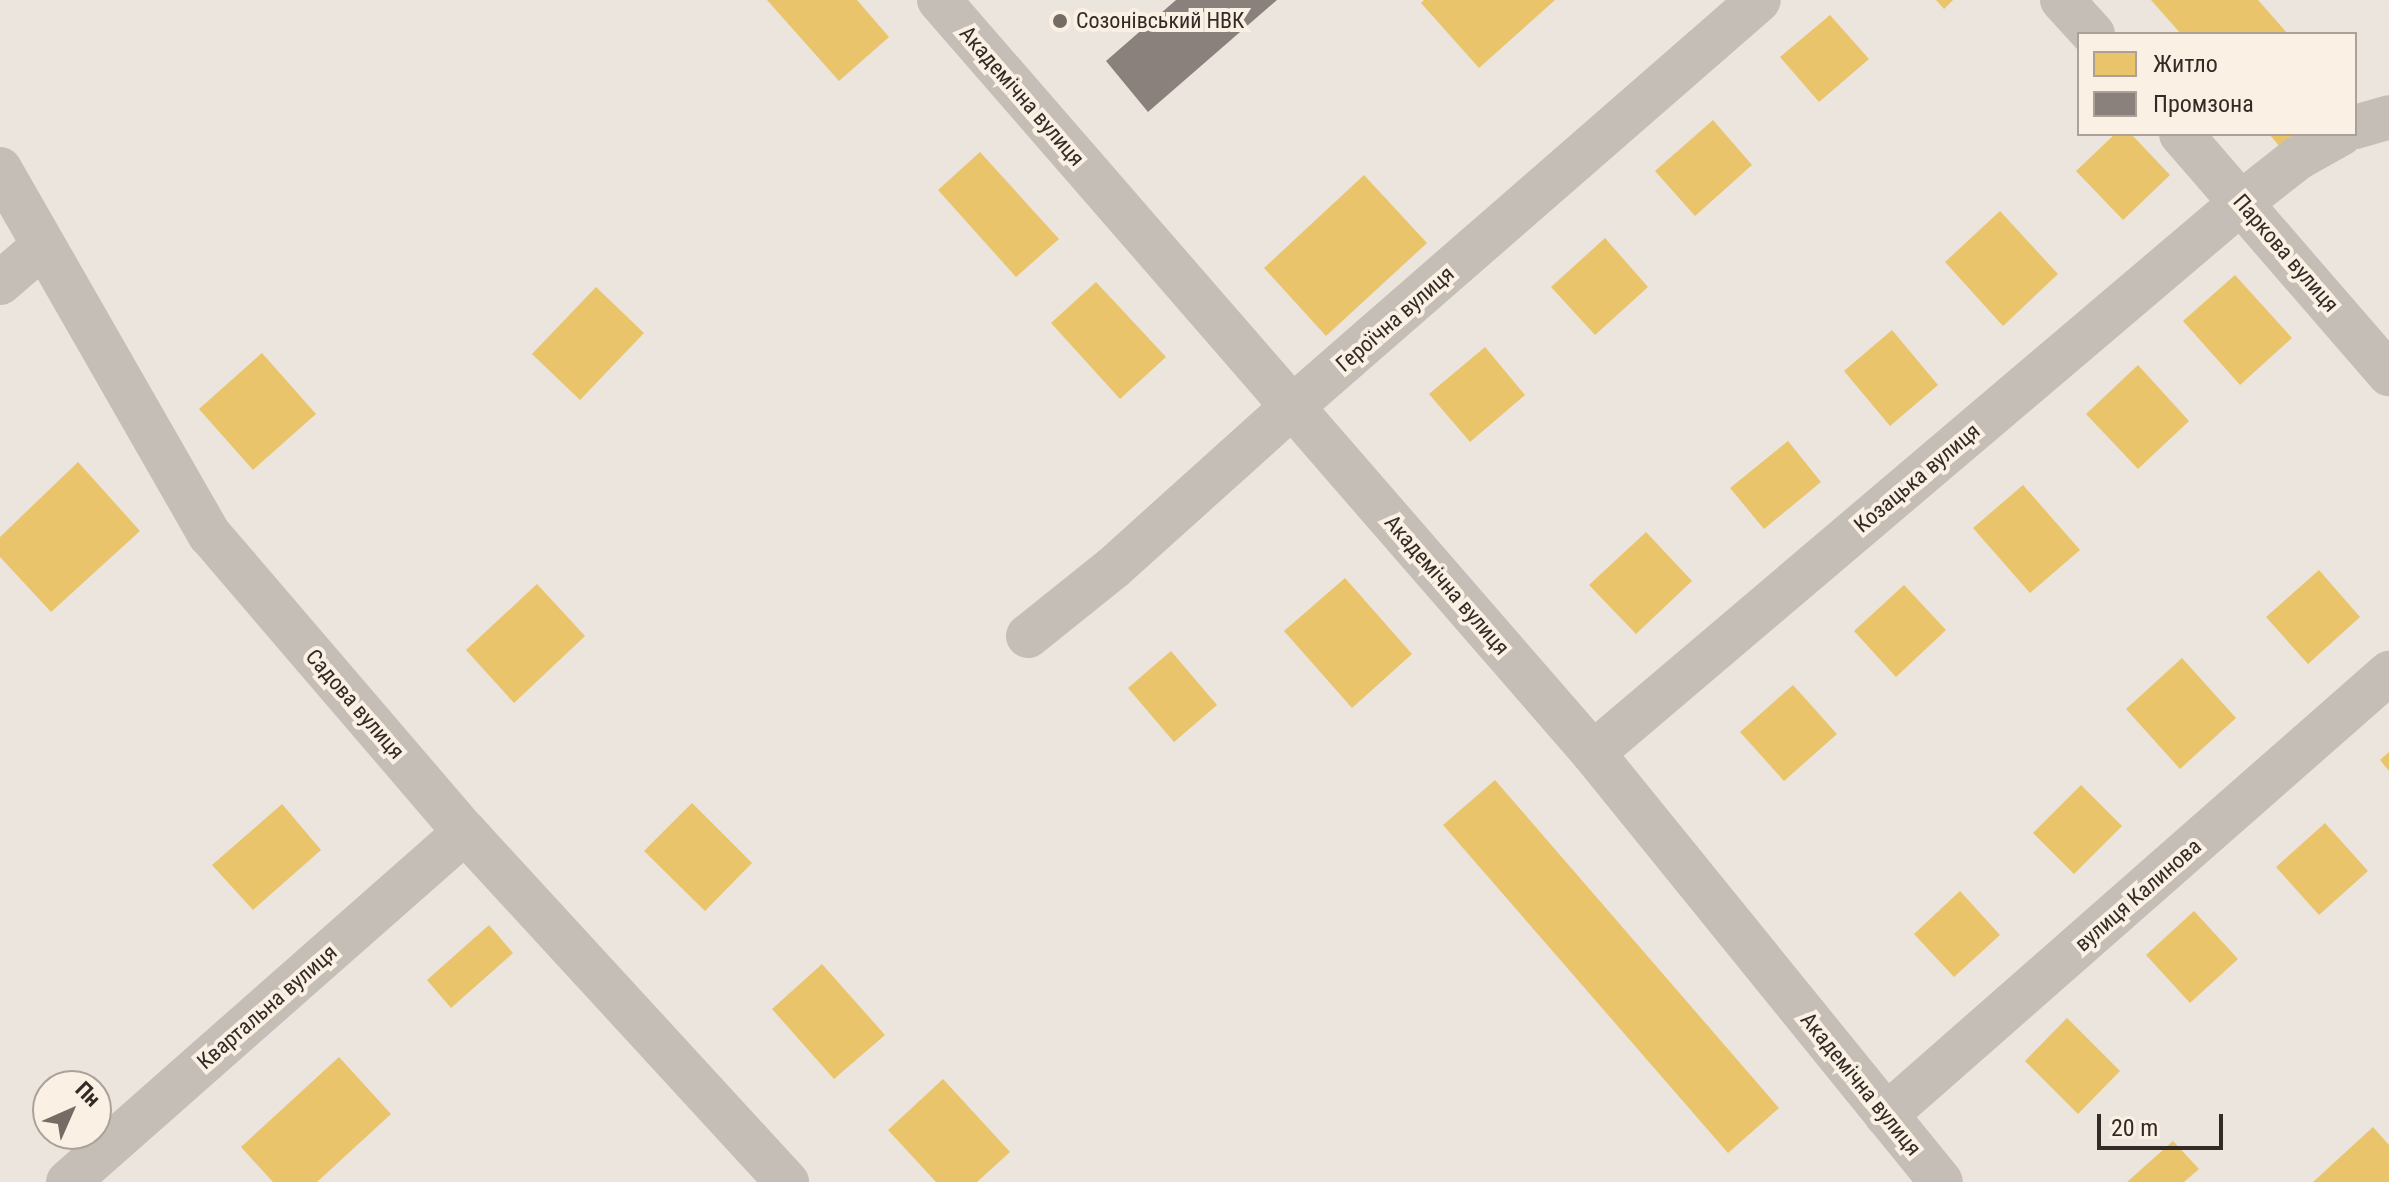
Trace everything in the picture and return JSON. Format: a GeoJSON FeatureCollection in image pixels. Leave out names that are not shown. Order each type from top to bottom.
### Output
{"type":"FeatureCollection","features":[{"type":"Feature","properties":{"kind":"street","name":"Академічна вулиця"},"geometry":{"type":"LineString","coordinates":[[939,0],[1593,753],[1941,1182]]}},
{"type":"Feature","properties":{"kind":"street","name":"Героїчна вулиця"},"geometry":{"type":"LineString","coordinates":[[1028,636],[1113,568],[1292,407],[1759,0]]}},
{"type":"Feature","properties":{"kind":"street"},"geometry":{"type":"LineString","coordinates":[[2062,0],[2091,32]]}},
{"type":"Feature","properties":{"kind":"street"},"geometry":{"type":"LineString","coordinates":[[2357,126],[2389,117]]}},
{"type":"Feature","properties":{"kind":"street","name":"Паркова вулиця"},"geometry":{"type":"LineString","coordinates":[[2183,136],[2389,374]]}},
{"type":"Feature","properties":{"kind":"street","name":"Козацька вулиця"},"geometry":{"type":"LineString","coordinates":[[1593,753],[2242,202],[2298,158],[2337,136]]}},
{"type":"Feature","properties":{"kind":"street","name":"Садова вулиця"},"geometry":{"type":"LineString","coordinates":[[0,169],[210,535],[465,832],[787,1182]]}},
{"type":"Feature","properties":{"kind":"street"},"geometry":{"type":"LineString","coordinates":[[0,283],[43,246]]}},
{"type":"Feature","properties":{"kind":"street","name":"вулиця Калинова"},"geometry":{"type":"LineString","coordinates":[[1886,1115],[2389,673]]}},
{"type":"Feature","properties":{"kind":"street","name":"Квартальна вулиця"},"geometry":{"type":"LineString","coordinates":[[68,1182],[465,832]]}},
{"type":"Feature","properties":{"kind":"building: Житло"},"geometry":{"type":"Polygon","coordinates":[[[767,0],[857,0],[889,37],[839,81],[767,0]]]}},
{"type":"Feature","properties":{"kind":"building: Житло"},"geometry":{"type":"Polygon","coordinates":[[[1424,0],[1555,0],[1479,68],[1421,3],[1424,0]]]}},
{"type":"Feature","properties":{"kind":"building: Житло"},"geometry":{"type":"Polygon","coordinates":[[[1936,0],[1953,0],[1944,9],[1936,0]]]}},
{"type":"Feature","properties":{"kind":"building: Житло"},"geometry":{"type":"Polygon","coordinates":[[[2151,0],[2258,0],[2286,32],[2179,32],[2151,0]]]}},
{"type":"Feature","properties":{"kind":"building: Житло"},"geometry":{"type":"Polygon","coordinates":[[[1830,15],[1869,59],[1819,102],[1780,57],[1830,15]]]}},
{"type":"Feature","properties":{"kind":"building: Житло"},"geometry":{"type":"Polygon","coordinates":[[[1713,120],[1752,165],[1695,216],[1655,171],[1713,120]]]}},
{"type":"Feature","properties":{"kind":"building: Житло"},"geometry":{"type":"Polygon","coordinates":[[[2113,136],[2133,136],[2170,175],[2123,220],[2076,171],[2113,136]]]}},
{"type":"Feature","properties":{"kind":"building: Житло"},"geometry":{"type":"Polygon","coordinates":[[[2271,136],[2293,136],[2280,147],[2271,136]]]}},
{"type":"Feature","properties":{"kind":"building: Житло"},"geometry":{"type":"Polygon","coordinates":[[[980,152],[1059,239],[1016,277],[938,190],[980,152]]]}},
{"type":"Feature","properties":{"kind":"building: Житло"},"geometry":{"type":"Polygon","coordinates":[[[1364,175],[1427,243],[1326,336],[1264,268],[1364,175]]]}},
{"type":"Feature","properties":{"kind":"building: Житло"},"geometry":{"type":"Polygon","coordinates":[[[2000,211],[2058,274],[2003,326],[1945,262],[2000,211]]]}},
{"type":"Feature","properties":{"kind":"building: Житло"},"geometry":{"type":"Polygon","coordinates":[[[1605,238],[1648,287],[1595,335],[1551,287],[1605,238]]]}},
{"type":"Feature","properties":{"kind":"building: Житло"},"geometry":{"type":"Polygon","coordinates":[[[2235,275],[2292,338],[2240,385],[2183,321],[2235,275]]]}},
{"type":"Feature","properties":{"kind":"building: Житло"},"geometry":{"type":"Polygon","coordinates":[[[1096,282],[1166,357],[1120,399],[1051,323],[1096,282]]]}},
{"type":"Feature","properties":{"kind":"building: Житло"},"geometry":{"type":"Polygon","coordinates":[[[596,287],[644,333],[580,400],[532,354],[596,287]]]}},
{"type":"Feature","properties":{"kind":"building: Житло"},"geometry":{"type":"Polygon","coordinates":[[[1892,330],[1938,385],[1890,426],[1844,371],[1892,330]]]}},
{"type":"Feature","properties":{"kind":"building: Житло"},"geometry":{"type":"Polygon","coordinates":[[[1485,347],[1525,395],[1470,442],[1429,394],[1485,347]]]}},
{"type":"Feature","properties":{"kind":"building: Житло"},"geometry":{"type":"Polygon","coordinates":[[[262,353],[316,414],[253,470],[199,409],[262,353]]]}},
{"type":"Feature","properties":{"kind":"building: Житло"},"geometry":{"type":"Polygon","coordinates":[[[2138,365],[2189,421],[2138,469],[2086,414],[2138,365]]]}},
{"type":"Feature","properties":{"kind":"building: Житло"},"geometry":{"type":"Polygon","coordinates":[[[1788,441],[1821,482],[1764,529],[1730,488],[1788,441]]]}},
{"type":"Feature","properties":{"kind":"building: Житло"},"geometry":{"type":"Polygon","coordinates":[[[78,462],[140,531],[51,612],[0,557],[0,537],[78,462]]]}},
{"type":"Feature","properties":{"kind":"building: Житло"},"geometry":{"type":"Polygon","coordinates":[[[2023,485],[2080,550],[2030,593],[1973,528],[2023,485]]]}},
{"type":"Feature","properties":{"kind":"building: Житло"},"geometry":{"type":"Polygon","coordinates":[[[1646,532],[1692,581],[1636,634],[1589,585],[1646,532]]]}},
{"type":"Feature","properties":{"kind":"building: Житло"},"geometry":{"type":"Polygon","coordinates":[[[2319,570],[2360,617],[2308,664],[2266,617],[2319,570]]]}},
{"type":"Feature","properties":{"kind":"building: Житло"},"geometry":{"type":"Polygon","coordinates":[[[1345,578],[1412,654],[1352,708],[1284,631],[1345,578]]]}},
{"type":"Feature","properties":{"kind":"building: Житло"},"geometry":{"type":"Polygon","coordinates":[[[537,584],[585,636],[514,703],[466,650],[537,584]]]}},
{"type":"Feature","properties":{"kind":"building: Житло"},"geometry":{"type":"Polygon","coordinates":[[[1904,585],[1946,630],[1896,677],[1854,631],[1904,585]]]}},
{"type":"Feature","properties":{"kind":"building: Житло"},"geometry":{"type":"Polygon","coordinates":[[[1171,651],[1217,705],[1174,742],[1128,688],[1171,651]]]}},
{"type":"Feature","properties":{"kind":"building: Житло"},"geometry":{"type":"Polygon","coordinates":[[[2182,658],[2236,718],[2180,769],[2126,709],[2182,658]]]}},
{"type":"Feature","properties":{"kind":"building: Житло"},"geometry":{"type":"Polygon","coordinates":[[[1793,685],[1837,734],[1784,781],[1740,732],[1793,685]]]}},
{"type":"Feature","properties":{"kind":"building: Житло"},"geometry":{"type":"Polygon","coordinates":[[[2389,752],[2389,771],[2380,760],[2389,752]]]}},
{"type":"Feature","properties":{"kind":"building: Житло"},"geometry":{"type":"Polygon","coordinates":[[[1495,780],[1779,1108],[1728,1153],[1443,825],[1495,780]]]}},
{"type":"Feature","properties":{"kind":"building: Житло"},"geometry":{"type":"Polygon","coordinates":[[[2081,785],[2122,826],[2074,874],[2033,833],[2081,785]]]}},
{"type":"Feature","properties":{"kind":"building: Житло"},"geometry":{"type":"Polygon","coordinates":[[[692,803],[752,863],[705,911],[644,851],[692,803]]]}},
{"type":"Feature","properties":{"kind":"building: Житло"},"geometry":{"type":"Polygon","coordinates":[[[282,804],[321,850],[253,910],[212,865],[282,804]]]}},
{"type":"Feature","properties":{"kind":"building: Житло"},"geometry":{"type":"Polygon","coordinates":[[[2325,823],[2368,871],[2319,915],[2276,867],[2325,823]]]}},
{"type":"Feature","properties":{"kind":"building: Житло"},"geometry":{"type":"Polygon","coordinates":[[[1960,891],[2000,935],[1954,977],[1914,934],[1960,891]]]}},
{"type":"Feature","properties":{"kind":"building: Житло"},"geometry":{"type":"Polygon","coordinates":[[[2194,911],[2238,959],[2190,1003],[2146,955],[2194,911]]]}},
{"type":"Feature","properties":{"kind":"building: Житло"},"geometry":{"type":"Polygon","coordinates":[[[489,925],[513,953],[451,1008],[427,980],[489,925]]]}},
{"type":"Feature","properties":{"kind":"building: Житло"},"geometry":{"type":"Polygon","coordinates":[[[822,964],[885,1035],[834,1079],[772,1009],[822,964]]]}},
{"type":"Feature","properties":{"kind":"building: Житло"},"geometry":{"type":"Polygon","coordinates":[[[2067,1018],[2120,1071],[2078,1114],[2025,1061],[2067,1018]]]}},
{"type":"Feature","properties":{"kind":"building: Житло"},"geometry":{"type":"Polygon","coordinates":[[[339,1057],[391,1114],[317,1182],[273,1182],[241,1147],[339,1057]]]}},
{"type":"Feature","properties":{"kind":"building: Житло"},"geometry":{"type":"Polygon","coordinates":[[[943,1079],[1010,1152],[977,1182],[936,1182],[888,1130],[943,1079]]]}},
{"type":"Feature","properties":{"kind":"building: Житло"},"geometry":{"type":"Polygon","coordinates":[[[2373,1127],[2389,1145],[2389,1182],[2313,1182],[2373,1127]]]}},
{"type":"Feature","properties":{"kind":"building: Житло"},"geometry":{"type":"Polygon","coordinates":[[[2173,1141],[2199,1169],[2184,1182],[2127,1182],[2173,1141]]]}},
{"type":"Feature","properties":{"kind":"building: Промзона"},"geometry":{"type":"Polygon","coordinates":[[[1176,0],[1277,0],[1148,112],[1106,61],[1176,0]]]}},
{"type":"Feature","properties":{"kind":"place","name":"Созонівський НВК"},"geometry":{"type":"Point","coordinates":[1060,21]}}]}
